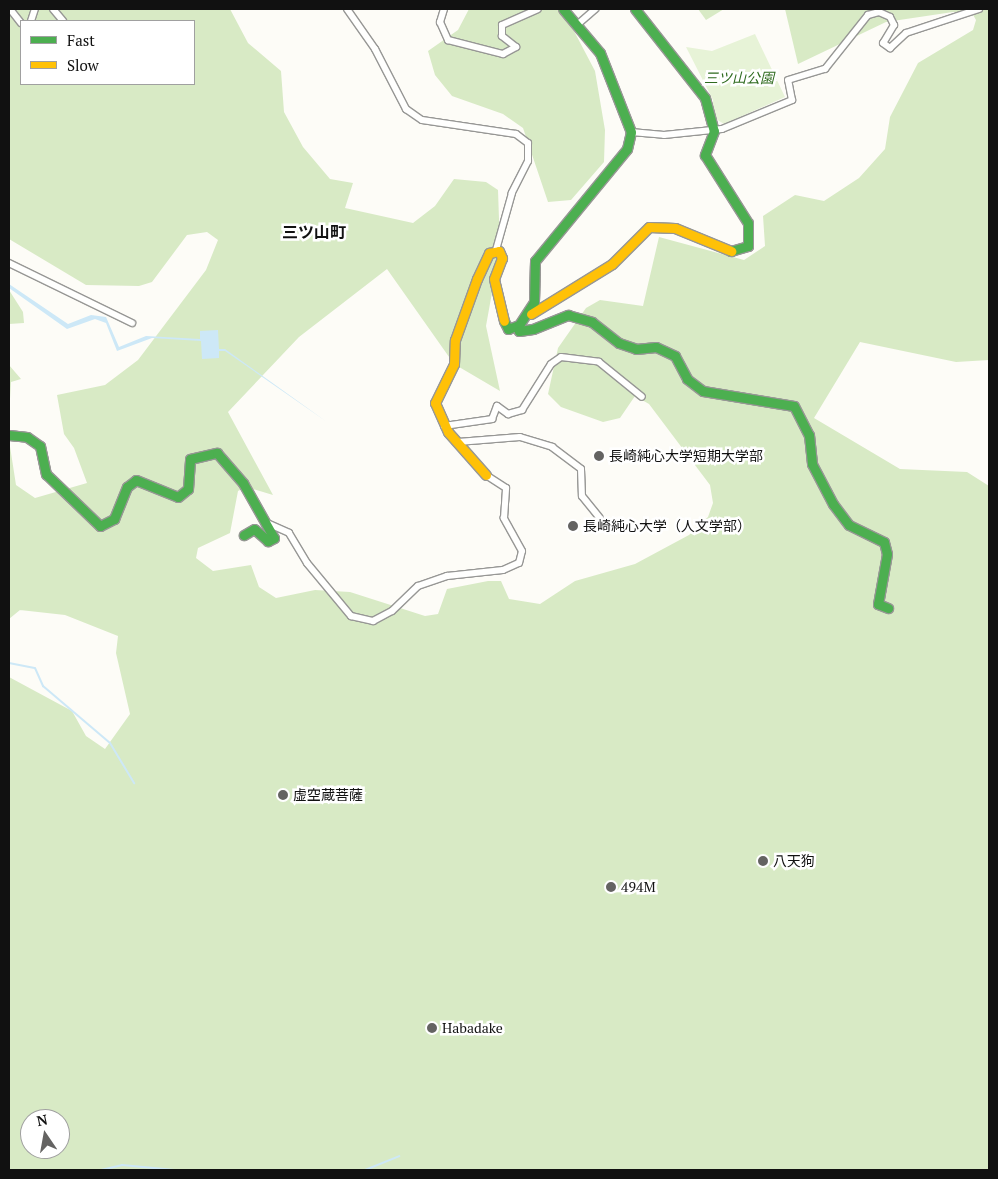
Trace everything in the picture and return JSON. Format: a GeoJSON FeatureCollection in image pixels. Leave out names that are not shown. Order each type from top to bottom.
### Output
{"type":"FeatureCollection","features":[{"type":"Feature","properties":{"kind":"street"},"geometry":{"type":"LineString","coordinates":[[10,9],[20,22]]}},
{"type":"Feature","properties":{"kind":"street"},"geometry":{"type":"LineString","coordinates":[[52,9],[62,20]]}},
{"type":"Feature","properties":{"kind":"street"},"geometry":{"type":"LineString","coordinates":[[347,9],[375,49],[406,109],[422,120],[516,134],[528,143],[528,161],[512,193],[496,250]]}},
{"type":"Feature","properties":{"kind":"street"},"geometry":{"type":"LineString","coordinates":[[444,9],[440,22],[448,40],[503,54],[516,47],[502,36],[502,25],[538,9]]}},
{"type":"Feature","properties":{"kind":"street"},"geometry":{"type":"LineString","coordinates":[[496,250],[502,255],[494,279],[501,313],[508,329],[519,325],[534,302],[535,260],[622,155],[631,132],[600,53],[578,24],[563,9]]}},
{"type":"Feature","properties":{"kind":"street"},"geometry":{"type":"LineString","coordinates":[[578,24],[595,9]]}},
{"type":"Feature","properties":{"kind":"street"},"geometry":{"type":"LineString","coordinates":[[526,317],[612,264],[649,227],[675,228],[729,252],[745,249],[750,236],[748,224],[705,154],[714,131],[696,80],[635,9]]}},
{"type":"Feature","properties":{"kind":"street"},"geometry":{"type":"LineString","coordinates":[[631,132],[714,131],[792,100],[788,80],[825,69],[868,15],[879,12],[890,17],[894,25],[883,43],[890,48],[906,33],[979,9]]}},
{"type":"Feature","properties":{"kind":"street"},"geometry":{"type":"LineString","coordinates":[[267,523],[289,533],[307,563],[351,616],[372,620],[392,611],[418,586],[446,576],[502,570],[519,563],[522,551],[504,518],[506,488],[486,475],[444,426],[436,400],[454,364],[456,340],[477,279],[489,253],[496,250]]}},
{"type":"Feature","properties":{"kind":"street"},"geometry":{"type":"LineString","coordinates":[[9,263],[132,323]]}},
{"type":"Feature","properties":{"kind":"street"},"geometry":{"type":"LineString","coordinates":[[519,325],[519,331],[532,329],[568,315],[592,322],[618,343],[636,349],[656,348],[674,356],[687,379],[703,391],[784,401],[794,406],[809,435],[812,464],[832,504],[849,525],[877,535],[884,542],[887,554],[878,604],[888,608]]}},
{"type":"Feature","properties":{"kind":"street"},"geometry":{"type":"LineString","coordinates":[[444,426],[492,419],[497,406],[508,414],[522,410],[550,364],[562,357],[599,362],[642,397]]}},
{"type":"Feature","properties":{"kind":"street"},"geometry":{"type":"LineString","coordinates":[[9,435],[27,437],[40,446],[46,474],[94,524],[111,522],[127,487],[136,480],[167,495],[184,494],[190,459],[212,452],[232,469],[267,523],[271,540],[254,530],[244,535]]}},
{"type":"Feature","properties":{"kind":"street"},"geometry":{"type":"LineString","coordinates":[[458,442],[520,437],[552,447],[582,469],[582,496],[600,518]]}},
{"type":"Feature","properties":{"kind":"green space"},"geometry":{"type":"Polygon","coordinates":[[[9,9],[230,9],[248,43],[281,71],[284,112],[303,147],[330,179],[353,183],[345,208],[413,223],[435,206],[454,179],[486,182],[498,190],[500,248],[486,326],[500,391],[454,364],[387,269],[299,337],[228,412],[273,495],[246,487],[238,491],[230,533],[198,548],[196,558],[213,571],[251,565],[259,587],[276,598],[315,590],[350,592],[425,616],[438,614],[447,589],[488,581],[501,581],[509,599],[540,604],[575,581],[635,564],[689,535],[708,517],[713,503],[710,485],[649,404],[635,396],[620,418],[603,422],[561,407],[548,394],[558,348],[586,308],[600,300],[643,306],[659,237],[744,260],[765,246],[763,216],[795,195],[824,201],[859,178],[885,149],[890,117],[918,63],[973,30],[976,20],[972,13],[953,12],[886,22],[798,64],[785,9],[989,9],[989,360],[956,362],[860,342],[814,418],[900,469],[967,472],[989,486],[989,1170],[9,1170],[9,677],[72,711],[86,736],[105,749],[130,714],[116,653],[118,636],[65,615],[20,610],[9,619],[9,440],[16,485],[35,498],[87,483],[74,448],[64,434],[57,395],[105,385],[138,360],[206,270],[218,240],[207,232],[187,235],[152,282],[139,286],[86,285],[9,239],[9,9]]]}},
{"type":"Feature","properties":{"kind":"green space"},"geometry":{"type":"Polygon","coordinates":[[[469,9],[559,9],[574,31],[595,71],[605,130],[604,162],[571,200],[548,202],[523,128],[503,114],[452,96],[435,75],[428,51],[458,30],[469,9]]]}},
{"type":"Feature","properties":{"kind":"green space"},"geometry":{"type":"Polygon","coordinates":[[[698,9],[724,9],[706,20],[698,9]]]}},
{"type":"Feature","properties":{"kind":"green space","name":"三ツ山公園"},"geometry":{"type":"Polygon","coordinates":[[[755,34],[785,97],[724,124],[713,117],[713,100],[686,47],[712,51],[755,34]]]}},
{"type":"Feature","properties":{"kind":"green space"},"geometry":{"type":"Polygon","coordinates":[[[9,290],[23,312],[24,323],[9,324],[9,290]]]}},
{"type":"Feature","properties":{"kind":"green space"},"geometry":{"type":"Polygon","coordinates":[[[9,365],[21,379],[11,382],[9,416],[9,365]]]}},
{"type":"Feature","properties":{"kind":"water"},"geometry":{"type":"Polygon","coordinates":[[[9,284],[68,324],[91,315],[106,317],[119,347],[146,336],[200,339],[200,331],[218,330],[219,349],[225,349],[327,422],[225,351],[219,351],[219,358],[202,359],[201,341],[152,338],[117,351],[106,323],[95,319],[67,329],[9,288],[9,284]]]}},
{"type":"Feature","properties":{"kind":"waterway"},"geometry":{"type":"LineString","coordinates":[[9,663],[35,668],[43,686],[110,743],[134,783]]}},
{"type":"Feature","properties":{"kind":"waterway"},"geometry":{"type":"LineString","coordinates":[[365,1170],[399,1156]]}},
{"type":"Feature","properties":{"kind":"waterway"},"geometry":{"type":"LineString","coordinates":[[101,1170],[122,1165],[175,1170]]}},
{"type":"Feature","properties":{"kind":"traffic: fast"},"geometry":{"type":"LineString","coordinates":[[504,321],[508,329],[519,325],[534,302],[535,261],[627,149],[631,132],[600,53],[563,9]]}},
{"type":"Feature","properties":{"kind":"traffic: fast"},"geometry":{"type":"LineString","coordinates":[[635,9],[705,98],[714,131],[705,155],[748,223],[748,246],[731,251]]}},
{"type":"Feature","properties":{"kind":"traffic: fast"},"geometry":{"type":"LineString","coordinates":[[519,325],[519,331],[533,329],[568,315],[592,322],[619,343],[636,349],[656,347],[675,356],[687,379],[703,391],[794,406],[809,435],[812,464],[833,504],[849,525],[884,542],[887,554],[878,604],[888,608]]}},
{"type":"Feature","properties":{"kind":"traffic: fast"},"geometry":{"type":"LineString","coordinates":[[9,435],[27,437],[40,446],[46,474],[100,526],[114,519],[127,487],[136,480],[178,497],[188,489],[190,459],[217,453],[243,483],[274,538],[268,541],[254,529],[244,535]]}},
{"type":"Feature","properties":{"kind":"traffic: slow"},"geometry":{"type":"LineString","coordinates":[[531,314],[612,264],[649,227],[675,228],[731,251]]}},
{"type":"Feature","properties":{"kind":"traffic: slow"},"geometry":{"type":"LineString","coordinates":[[486,475],[448,432],[435,403],[454,364],[455,340],[477,279],[489,253],[499,251],[502,258],[494,279],[504,321]]}},
{"type":"Feature","properties":{"kind":"place","name":"長崎純心大学短期大学部"},"geometry":{"type":"Point","coordinates":[599,456]}},
{"type":"Feature","properties":{"kind":"place","name":"長崎純心大学（人文学部）"},"geometry":{"type":"Point","coordinates":[573,526]}},
{"type":"Feature","properties":{"kind":"place","name":"虚空蔵菩薩"},"geometry":{"type":"Point","coordinates":[283,795]}},
{"type":"Feature","properties":{"kind":"place","name":"八天狗"},"geometry":{"type":"Point","coordinates":[763,861]}},
{"type":"Feature","properties":{"kind":"place","name":"494M"},"geometry":{"type":"Point","coordinates":[611,887]}},
{"type":"Feature","properties":{"kind":"place","name":"Habadake"},"geometry":{"type":"Point","coordinates":[432,1028]}},
{"type":"Feature","properties":{"kind":"district","name":"三ツ山町"},"geometry":{"type":"Point","coordinates":[314,232]}}]}
